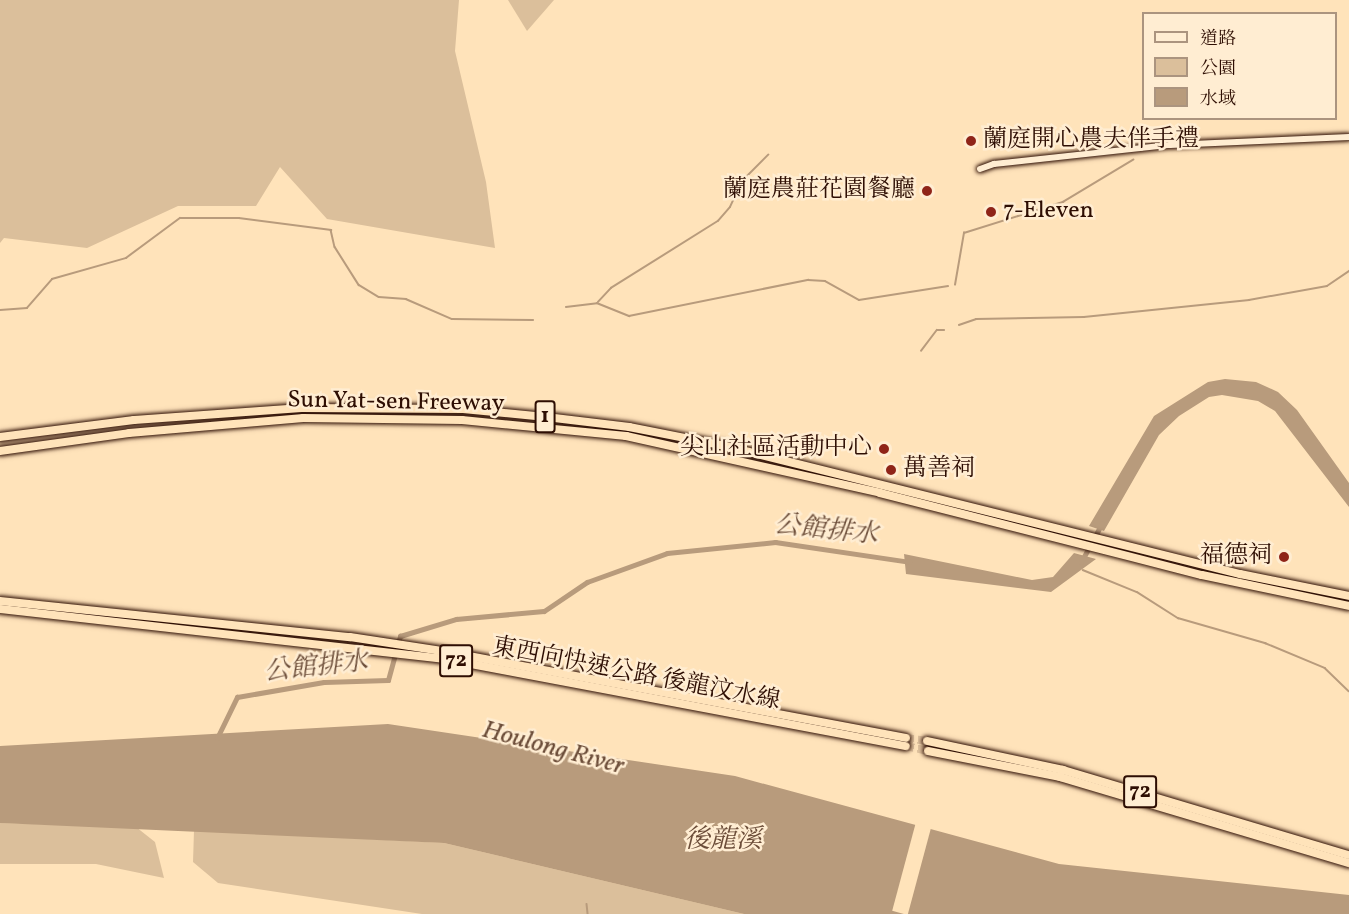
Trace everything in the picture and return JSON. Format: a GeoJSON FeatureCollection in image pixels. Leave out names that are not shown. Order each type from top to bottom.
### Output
{"type":"FeatureCollection","features":[{"type":"Feature","properties":{"kind":"highway","name":"Sun Yat-sen Freeway"},"geometry":{"type":"LineString","coordinates":[[0,437],[225,412],[323,408],[475,410],[629,427],[721,445],[1282,584],[1349,596]]}},
{"type":"Feature","properties":{"kind":"highway","name":"Sun Yat-sen Freeway"},"geometry":{"type":"LineString","coordinates":[[0,452],[129,433],[303,418],[462,420],[626,436],[762,465],[1284,594],[1349,606]]}},
{"type":"Feature","properties":{"kind":"highway","name":"東西向快速公路 後龍汶水線"},"geometry":{"type":"LineString","coordinates":[[0,602],[350,637],[442,651],[906,742],[439,658],[0,609]]}},
{"type":"Feature","properties":{"kind":"highway","name":"72"},"geometry":{"type":"LineString","coordinates":[[927,741],[1063,770],[1349,855]]}},
{"type":"Feature","properties":{"kind":"highway","name":"72"},"geometry":{"type":"LineString","coordinates":[[928,751],[1060,777],[1349,863]]}},
{"type":"Feature","properties":{"kind":"main road"},"geometry":{"type":"LineString","coordinates":[[980,169],[994,164],[1170,145],[1349,137]]}},
{"type":"Feature","properties":{"kind":"green space"},"geometry":{"type":"Polygon","coordinates":[[[0,0],[459,0],[455,51],[486,182],[495,248],[327,219],[280,167],[256,206],[178,206],[87,248],[4,238],[0,243],[0,0]]]}},
{"type":"Feature","properties":{"kind":"green space"},"geometry":{"type":"Polygon","coordinates":[[[508,0],[554,0],[527,31],[508,0]]]}},
{"type":"Feature","properties":{"kind":"green space"},"geometry":{"type":"Polygon","coordinates":[[[0,823],[136,827],[155,842],[164,878],[96,864],[0,864],[0,823]]]}},
{"type":"Feature","properties":{"kind":"green space"},"geometry":{"type":"Polygon","coordinates":[[[194,830],[444,843],[744,914],[422,914],[218,883],[193,862],[194,830]]]}},
{"type":"Feature","properties":{"kind":"water"},"geometry":{"type":"Polygon","coordinates":[[[1225,379],[1256,382],[1278,392],[1297,410],[1349,483],[1349,507],[1275,411],[1258,401],[1222,395],[1209,397],[1179,416],[1159,435],[1104,531],[1089,526],[1154,416],[1208,382],[1225,379]]]}},
{"type":"Feature","properties":{"kind":"water"},"geometry":{"type":"Polygon","coordinates":[[[1074,553],[1096,559],[1051,592],[906,574],[904,554],[1032,580],[1053,577],[1074,553]]]}},
{"type":"Feature","properties":{"kind":"water","name":"後龍溪"},"geometry":{"type":"Polygon","coordinates":[[[388,724],[735,776],[1059,864],[1349,895],[1349,914],[744,914],[444,843],[0,823],[0,746],[388,724]]]}},
{"type":"Feature","properties":{"kind":"pier"},"geometry":{"type":"Polygon","coordinates":[[[916,822],[931,826],[908,914],[892,911],[916,822]]]}},
{"type":"Feature","properties":{"kind":"waterway"},"geometry":{"type":"LineString","coordinates":[[598,302],[611,288],[718,221],[730,207],[742,181],[768,155]]}},
{"type":"Feature","properties":{"kind":"waterway"},"geometry":{"type":"LineString","coordinates":[[955,285],[964,233],[1063,202],[1133,160]]}},
{"type":"Feature","properties":{"kind":"waterway"},"geometry":{"type":"LineString","coordinates":[[0,310],[27,308],[52,279],[126,258],[180,218],[239,218],[331,230],[335,247],[359,285],[379,297],[406,299],[452,319],[533,320]]}},
{"type":"Feature","properties":{"kind":"waterway"},"geometry":{"type":"LineString","coordinates":[[959,325],[976,319],[1084,317],[1249,300],[1327,286],[1349,271]]}},
{"type":"Feature","properties":{"kind":"waterway"},"geometry":{"type":"LineString","coordinates":[[566,307],[597,303],[629,316],[808,280],[825,281],[859,300],[948,286]]}},
{"type":"Feature","properties":{"kind":"waterway"},"geometry":{"type":"LineString","coordinates":[[921,351],[937,330],[944,330]]}},
{"type":"Feature","properties":{"kind":"waterway","name":"公館排水"},"geometry":{"type":"LineString","coordinates":[[1081,562],[1102,523]]}},
{"type":"Feature","properties":{"kind":"waterway","name":"公館排水"},"geometry":{"type":"LineString","coordinates":[[217,738],[237,697],[324,682],[388,680],[400,636],[456,619],[544,611],[587,582],[667,553],[775,542],[910,562]]}},
{"type":"Feature","properties":{"kind":"waterway"},"geometry":{"type":"LineString","coordinates":[[1083,570],[1137,592],[1178,618],[1265,643],[1325,668],[1349,691]]}},
{"type":"Feature","properties":{"kind":"waterway"},"geometry":{"type":"LineString","coordinates":[[587,904],[588,914]]}},
{"type":"Feature","properties":{"kind":"tunnel"},"geometry":{"type":"LineString","coordinates":[[906,738],[927,741]]}},
{"type":"Feature","properties":{"kind":"tunnel"},"geometry":{"type":"LineString","coordinates":[[906,746],[928,751]]}},
{"type":"Feature","properties":{"kind":"place","name":"蘭庭開心農夫伴手禮"},"geometry":{"type":"Point","coordinates":[971,141]}},
{"type":"Feature","properties":{"kind":"place","name":"蘭庭農莊花園餐廳"},"geometry":{"type":"Point","coordinates":[927,191]}},
{"type":"Feature","properties":{"kind":"place","name":"7-Eleven"},"geometry":{"type":"Point","coordinates":[991,212]}},
{"type":"Feature","properties":{"kind":"place","name":"尖山社區活動中心"},"geometry":{"type":"Point","coordinates":[884,449]}},
{"type":"Feature","properties":{"kind":"place","name":"萬善祠"},"geometry":{"type":"Point","coordinates":[891,470]}},
{"type":"Feature","properties":{"kind":"place","name":"福德祠"},"geometry":{"type":"Point","coordinates":[1284,557]}},
{"type":"Feature","properties":{"kind":"water label","name":"Houlong River"},"geometry":{"type":"Point","coordinates":[553,749]}}]}
